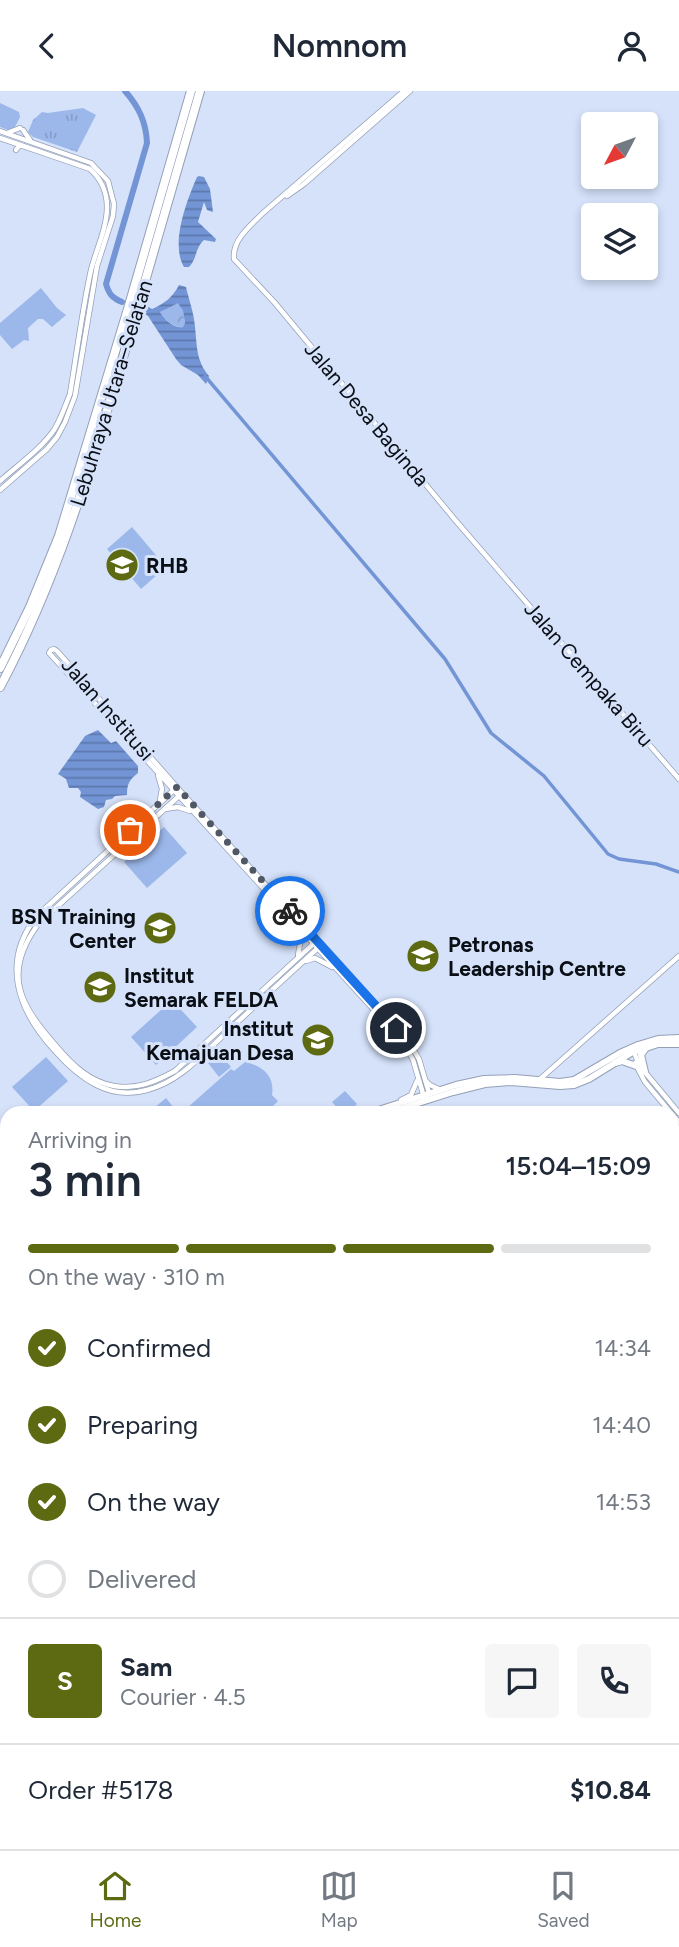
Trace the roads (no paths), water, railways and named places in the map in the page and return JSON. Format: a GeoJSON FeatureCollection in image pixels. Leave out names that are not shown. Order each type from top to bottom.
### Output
{"type":"FeatureCollection","features":[{"type":"Feature","properties":{"kind":"highway","name":"Lebuhraya Utara–Selatan"},"geometry":{"type":"LineString","coordinates":[[0,687],[38,610],[66,539],[90,466],[191,91]]}},
{"type":"Feature","properties":{"kind":"highway","name":"Lebuhraya Utara–Selatan"},"geometry":{"type":"LineString","coordinates":[[0,668],[30,607],[59,536],[200,91]]}},
{"type":"Feature","properties":{"kind":"main road"},"geometry":{"type":"LineString","coordinates":[[391,1106],[485,1084],[511,1082],[569,1086],[589,1079],[638,1045],[658,1039],[679,1038]]}},
{"type":"Feature","properties":{"kind":"main road"},"geometry":{"type":"LineString","coordinates":[[406,1106],[442,1090],[484,1079],[514,1078],[560,1082],[574,1080],[632,1051],[665,1043],[679,1044]]}},
{"type":"Feature","properties":{"kind":"main road"},"geometry":{"type":"LineString","coordinates":[[645,1072],[640,1055],[648,1046]]}},
{"type":"Feature","properties":{"kind":"main road"},"geometry":{"type":"LineString","coordinates":[[611,1064],[622,1061],[636,1066]]}},
{"type":"Feature","properties":{"kind":"street"},"geometry":{"type":"LineString","coordinates":[[272,206],[404,91]]}},
{"type":"Feature","properties":{"kind":"street"},"geometry":{"type":"LineString","coordinates":[[272,206],[304,184],[411,91]]}},
{"type":"Feature","properties":{"kind":"street"},"geometry":{"type":"LineString","coordinates":[[3,132],[22,129],[32,142]]}},
{"type":"Feature","properties":{"kind":"street"},"geometry":{"type":"LineString","coordinates":[[0,490],[47,449],[65,422],[75,395],[97,266],[113,216],[114,204],[110,186],[97,168],[88,161],[3,132]]}},
{"type":"Feature","properties":{"kind":"street"},"geometry":{"type":"LineString","coordinates":[[0,138],[92,170],[103,187],[107,206],[91,269],[70,394],[65,408],[43,444],[0,481]]}},
{"type":"Feature","properties":{"kind":"street"},"geometry":{"type":"LineString","coordinates":[[10,141],[14,150],[24,146]]}},
{"type":"Feature","properties":{"kind":"street","name":"Jalan Desa Baginda"},"geometry":{"type":"LineString","coordinates":[[272,206],[242,234],[233,252],[234,259],[275,303],[499,569]]}},
{"type":"Feature","properties":{"kind":"street","name":"Jalan Cempaka Biru"},"geometry":{"type":"LineString","coordinates":[[499,569],[679,779]]}},
{"type":"Feature","properties":{"kind":"street","name":"Jalan Institusi"},"geometry":{"type":"LineString","coordinates":[[176,789],[157,772],[49,653],[51,650],[57,651],[176,789],[194,813],[295,924],[317,944],[336,969],[404,1043],[427,1098]]}},
{"type":"Feature","properties":{"kind":"street"},"geometry":{"type":"LineString","coordinates":[[157,772],[162,789],[158,804]]}},
{"type":"Feature","properties":{"kind":"street"},"geometry":{"type":"LineString","coordinates":[[176,789],[37,916],[22,936],[15,955],[15,988],[25,1013],[47,1043],[83,1078],[98,1087],[115,1092],[147,1091],[179,1076],[317,944]]}},
{"type":"Feature","properties":{"kind":"street"},"geometry":{"type":"LineString","coordinates":[[180,794],[39,923],[24,946],[19,977],[23,999],[33,1017],[64,1054],[86,1075],[107,1084],[129,1087],[144,1085],[175,1071],[299,961],[313,958],[336,969]]}},
{"type":"Feature","properties":{"kind":"street","name":"Jalan Institusi"},"geometry":{"type":"LineString","coordinates":[[180,794],[408,1041],[419,1059],[427,1098]]}},
{"type":"Feature","properties":{"kind":"street"},"geometry":{"type":"LineString","coordinates":[[164,809],[178,807],[194,813]]}},
{"type":"Feature","properties":{"kind":"street"},"geometry":{"type":"LineString","coordinates":[[295,924],[300,944],[299,961]]}},
{"type":"Feature","properties":{"kind":"street"},"geometry":{"type":"LineString","coordinates":[[539,1080],[679,956]]}},
{"type":"Feature","properties":{"kind":"street"},"geometry":{"type":"LineString","coordinates":[[632,1051],[636,1066],[645,1082],[666,1106]]}},
{"type":"Feature","properties":{"kind":"street"},"geometry":{"type":"LineString","coordinates":[[632,1051],[639,1065],[673,1106]]}},
{"type":"Feature","properties":{"kind":"street"},"geometry":{"type":"LineString","coordinates":[[391,1106],[411,1095],[418,1077]]}},
{"type":"Feature","properties":{"kind":"street"},"geometry":{"type":"LineString","coordinates":[[425,1079],[430,1085],[442,1090]]}},
{"type":"Feature","properties":{"kind":"waterway"},"geometry":{"type":"LineString","coordinates":[[122,302],[111,295],[106,284],[147,143],[141,115],[125,91]]}},
{"type":"Feature","properties":{"kind":"waterway"},"geometry":{"type":"LineString","coordinates":[[205,376],[445,659],[491,733],[544,776],[608,854],[619,859],[656,864],[679,872]]}},
{"type":"Feature","properties":{"kind":"place","name":"RHB"},"geometry":{"type":"Point","coordinates":[122,565]}},
{"type":"Feature","properties":{"kind":"place","name":"BSN Training Center"},"geometry":{"type":"Point","coordinates":[160,928]}},
{"type":"Feature","properties":{"kind":"place","name":"Petronas Leadership Centre"},"geometry":{"type":"Point","coordinates":[423,956]}},
{"type":"Feature","properties":{"kind":"place","name":"Institut Semarak FELDA"},"geometry":{"type":"Point","coordinates":[100,987]}},
{"type":"Feature","properties":{"kind":"place","name":"Institut Kemajuan Desa"},"geometry":{"type":"Point","coordinates":[318,1040]}}]}
